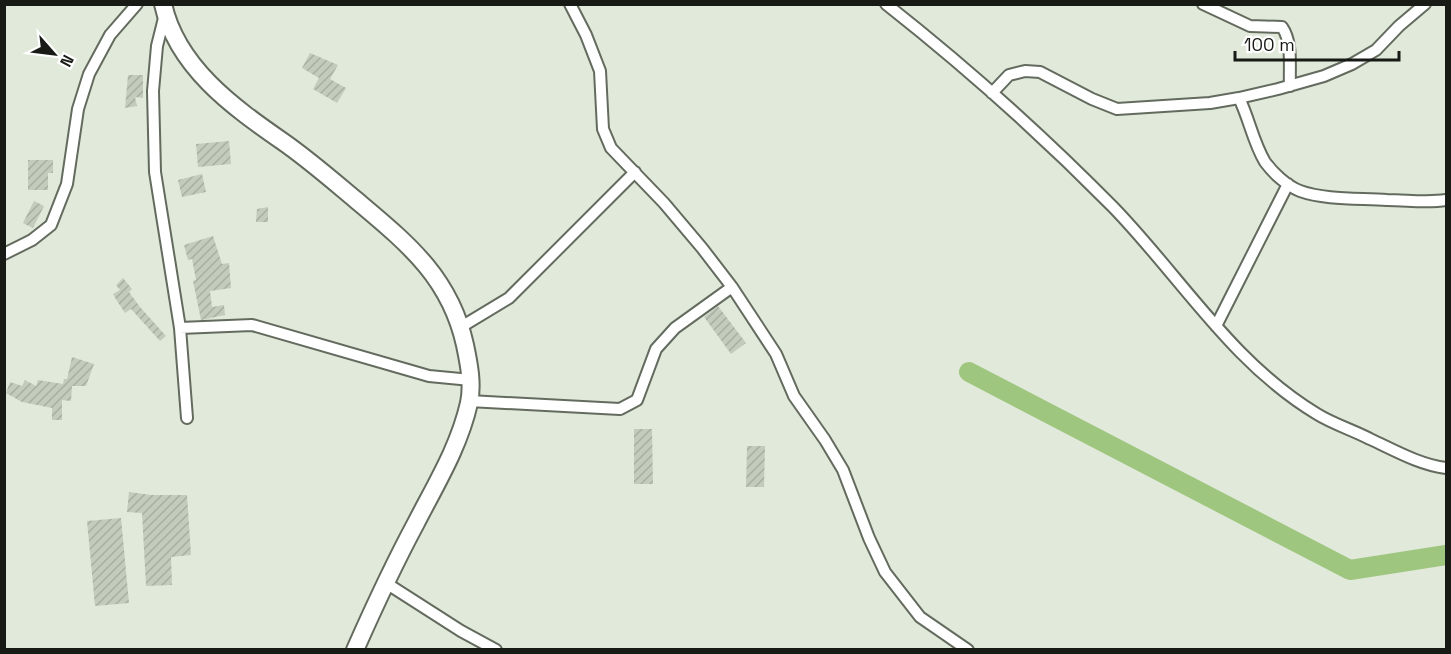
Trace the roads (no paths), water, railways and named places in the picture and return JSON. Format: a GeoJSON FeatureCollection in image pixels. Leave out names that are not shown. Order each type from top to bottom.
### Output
{"type":"FeatureCollection","features":[{"type":"Feature","properties":{"kind":"main road"},"geometry":{"type":"LineString","coordinates":[[164,9],[186,55],[215,90],[256,124],[310,161],[411,246],[430,268],[442,287],[461,327],[471,380],[469,401],[462,429],[451,457],[386,583],[355,650]]}},
{"type":"Feature","properties":{"kind":"street"},"geometry":{"type":"LineString","coordinates":[[4,254],[32,240],[51,225],[67,184],[78,109],[90,74],[110,35],[137,4]]}},
{"type":"Feature","properties":{"kind":"street"},"geometry":{"type":"LineString","coordinates":[[570,4],[586,35],[600,71],[603,129],[611,148],[702,248],[732,287],[776,354],[794,396],[843,470],[869,538],[885,572],[920,617],[969,650]]}},
{"type":"Feature","properties":{"kind":"street"},"geometry":{"type":"LineString","coordinates":[[886,4],[948,53],[1073,167],[1115,210],[1216,326],[1254,365],[1284,391],[1317,414],[1402,454],[1446,468]]}},
{"type":"Feature","properties":{"kind":"street"},"geometry":{"type":"LineString","coordinates":[[1203,4],[1250,26],[1282,27],[1289,45],[1290,86]]}},
{"type":"Feature","properties":{"kind":"street"},"geometry":{"type":"LineString","coordinates":[[992,93],[1009,75],[1040,72],[1117,110],[1210,103],[1239,98],[1324,76],[1367,56],[1425,4]]}},
{"type":"Feature","properties":{"kind":"street"},"geometry":{"type":"LineString","coordinates":[[164,9],[157,46],[153,91],[154,172],[180,328],[187,418]]}},
{"type":"Feature","properties":{"kind":"street"},"geometry":{"type":"LineString","coordinates":[[1239,98],[1266,162],[1278,177],[1299,190],[1347,198],[1446,200]]}},
{"type":"Feature","properties":{"kind":"street"},"geometry":{"type":"LineString","coordinates":[[461,327],[509,298],[635,172]]}},
{"type":"Feature","properties":{"kind":"street"},"geometry":{"type":"LineString","coordinates":[[1216,326],[1288,184]]}},
{"type":"Feature","properties":{"kind":"street"},"geometry":{"type":"LineString","coordinates":[[469,401],[620,409],[638,400],[656,349],[675,328],[732,287]]}},
{"type":"Feature","properties":{"kind":"street"},"geometry":{"type":"LineString","coordinates":[[180,328],[252,325],[429,376],[471,380]]}},
{"type":"Feature","properties":{"kind":"street"},"geometry":{"type":"LineString","coordinates":[[386,583],[461,631],[496,650]]}},
{"type":"Feature","properties":{"kind":"waterway"},"geometry":{"type":"LineString","coordinates":[[969,372],[1350,570],[1446,555]]}}]}
